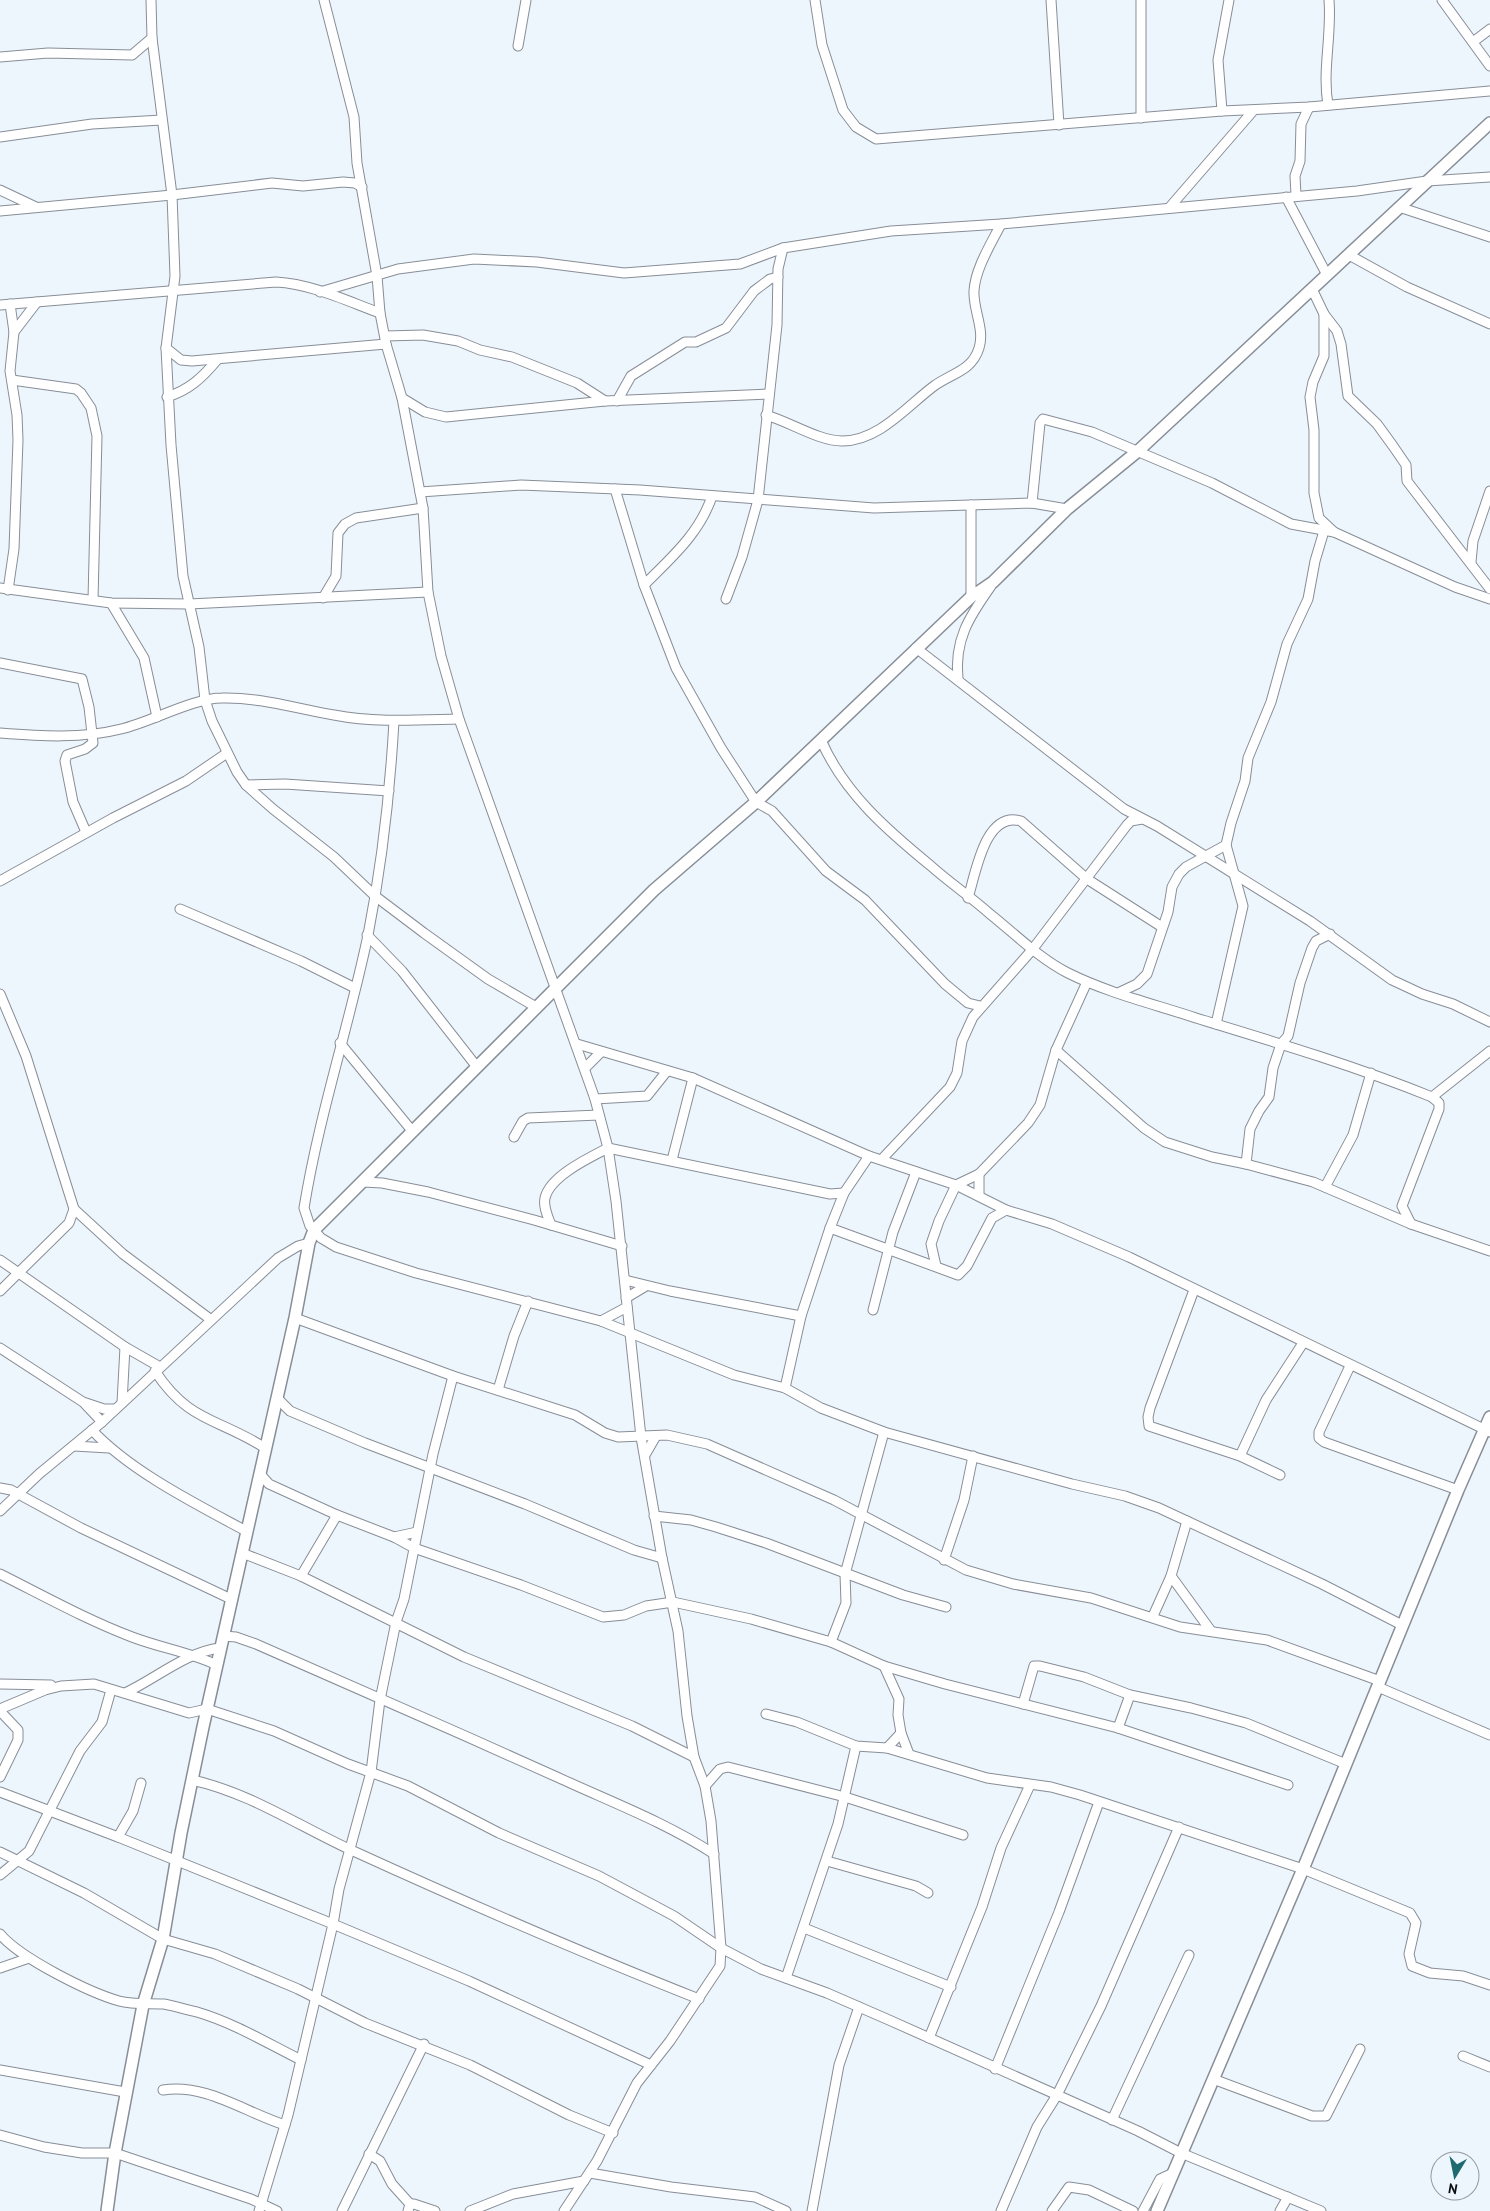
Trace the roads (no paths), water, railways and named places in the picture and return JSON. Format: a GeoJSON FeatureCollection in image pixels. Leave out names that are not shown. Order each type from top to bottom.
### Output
{"type":"FeatureCollection","features":[{"type":"Feature","properties":{"kind":"street"},"geometry":{"type":"LineString","coordinates":[[151,0],[152,38],[172,195],[175,276],[166,348],[167,397],[184,576],[199,647],[205,700],[227,753],[246,785],[295,828],[334,857],[375,896],[488,979],[536,1007]]}},
{"type":"Feature","properties":{"kind":"street"},"geometry":{"type":"LineString","coordinates":[[324,0],[354,117],[380,313],[402,398],[423,508],[428,592],[441,656],[459,719],[577,1044],[595,1099],[608,1148],[622,1246],[628,1333],[641,1437],[662,1558],[673,1602],[694,1757],[705,1786],[714,1854],[721,1948],[720,1966],[699,1999],[637,2083],[613,2133],[590,2173],[564,2211]]}},
{"type":"Feature","properties":{"kind":"street"},"geometry":{"type":"LineString","coordinates":[[518,46],[526,0]]}},
{"type":"Feature","properties":{"kind":"street"},"geometry":{"type":"LineString","coordinates":[[815,0],[822,45],[843,110],[848,119],[866,134],[885,140],[1222,111],[1309,107],[1490,91]]}},
{"type":"Feature","properties":{"kind":"street"},"geometry":{"type":"LineString","coordinates":[[1051,0],[1059,125]]}},
{"type":"Feature","properties":{"kind":"street"},"geometry":{"type":"LineString","coordinates":[[1141,0],[1141,118]]}},
{"type":"Feature","properties":{"kind":"street"},"geometry":{"type":"LineString","coordinates":[[1222,111],[1218,60],[1229,0]]}},
{"type":"Feature","properties":{"kind":"street"},"geometry":{"type":"LineString","coordinates":[[1328,105],[1325,81],[1330,37],[1329,0]]}},
{"type":"Feature","properties":{"kind":"street"},"geometry":{"type":"LineString","coordinates":[[1442,0],[1490,66]]}},
{"type":"Feature","properties":{"kind":"street"},"geometry":{"type":"LineString","coordinates":[[1473,42],[1490,29]]}},
{"type":"Feature","properties":{"kind":"street"},"geometry":{"type":"LineString","coordinates":[[0,57],[48,53],[132,55],[152,38]]}},
{"type":"Feature","properties":{"kind":"street"},"geometry":{"type":"LineString","coordinates":[[1309,107],[1301,124],[1300,161],[1291,196],[1327,275]]}},
{"type":"Feature","properties":{"kind":"street"},"geometry":{"type":"LineString","coordinates":[[1169,208],[1253,111]]}},
{"type":"Feature","properties":{"kind":"street"},"geometry":{"type":"LineString","coordinates":[[0,137],[92,124],[162,120]]}},
{"type":"Feature","properties":{"kind":"street"},"geometry":{"type":"LineString","coordinates":[[107,2211],[114,2153],[143,2005],[163,1939],[176,1859],[207,1709],[246,1531],[262,1481],[265,1448],[295,1318],[309,1243],[314,1230],[654,890],[756,802],[971,597],[993,582],[1068,509],[1138,451],[1490,123]]}},
{"type":"Feature","properties":{"kind":"street"},"geometry":{"type":"LineString","coordinates":[[320,292],[406,267],[474,259],[537,262],[598,271],[634,272],[740,264],[783,248],[891,231],[1001,224],[1357,191],[1427,181],[1490,177]]}},
{"type":"Feature","properties":{"kind":"street"},"geometry":{"type":"LineString","coordinates":[[0,211],[172,195],[272,183],[303,186],[343,182],[355,183],[362,187]]}},
{"type":"Feature","properties":{"kind":"street"},"geometry":{"type":"LineString","coordinates":[[0,190],[36,207]]}},
{"type":"Feature","properties":{"kind":"street"},"geometry":{"type":"LineString","coordinates":[[1399,207],[1490,237]]}},
{"type":"Feature","properties":{"kind":"street"},"geometry":{"type":"LineString","coordinates":[[766,415],[788,421],[827,439],[838,441],[856,439],[895,420],[936,385],[964,370],[975,357],[981,339],[974,290],[1001,224]]}},
{"type":"Feature","properties":{"kind":"street"},"geometry":{"type":"LineString","coordinates":[[726,599],[744,549],[758,500],[777,325],[778,277],[783,248]]}},
{"type":"Feature","properties":{"kind":"street"},"geometry":{"type":"LineString","coordinates":[[1349,255],[1407,287],[1490,324]]}},
{"type":"Feature","properties":{"kind":"street"},"geometry":{"type":"LineString","coordinates":[[617,401],[631,376],[685,342],[696,342],[726,328],[754,291],[770,279],[778,277]]}},
{"type":"Feature","properties":{"kind":"street"},"geometry":{"type":"LineString","coordinates":[[0,305],[276,282],[288,283],[320,292],[380,313]]}},
{"type":"Feature","properties":{"kind":"street"},"geometry":{"type":"LineString","coordinates":[[1312,289],[1324,314],[1337,331],[1342,344],[1348,396],[1377,424],[1406,465],[1407,481],[1490,589]]}},
{"type":"Feature","properties":{"kind":"street"},"geometry":{"type":"LineString","coordinates":[[14,332],[37,302]]}},
{"type":"Feature","properties":{"kind":"street"},"geometry":{"type":"LineString","coordinates":[[10,304],[14,332],[10,361],[18,415],[18,474],[14,548],[4,589],[111,603],[189,604],[428,592]]}},
{"type":"Feature","properties":{"kind":"street"},"geometry":{"type":"LineString","coordinates":[[1324,314],[1324,356],[1313,382],[1310,397],[1314,430],[1314,493],[1319,518],[1334,532]]}},
{"type":"Feature","properties":{"kind":"street"},"geometry":{"type":"LineString","coordinates":[[166,348],[181,360],[217,360],[423,335],[458,341],[480,350],[512,358],[577,383],[605,401]]}},
{"type":"Feature","properties":{"kind":"street"},"geometry":{"type":"LineString","coordinates":[[167,397],[183,392],[193,385],[217,360]]}},
{"type":"Feature","properties":{"kind":"street"},"geometry":{"type":"LineString","coordinates":[[12,380],[76,389],[91,408],[97,436],[93,600]]}},
{"type":"Feature","properties":{"kind":"street"},"geometry":{"type":"LineString","coordinates":[[402,398],[425,412],[446,418],[605,401],[769,394]]}},
{"type":"Feature","properties":{"kind":"street"},"geometry":{"type":"LineString","coordinates":[[1032,503],[1040,423],[1043,419],[1092,432],[1231,492],[1291,524],[1334,532],[1455,587],[1490,599]]}},
{"type":"Feature","properties":{"kind":"street"},"geometry":{"type":"LineString","coordinates":[[420,492],[521,485],[615,489],[874,508],[1032,503],[1068,509]]}},
{"type":"Feature","properties":{"kind":"street"},"geometry":{"type":"LineString","coordinates":[[615,489],[644,585],[676,668],[716,740],[756,802],[772,810],[826,872],[865,900],[922,963],[968,1003],[980,1006]]}},
{"type":"Feature","properties":{"kind":"street"},"geometry":{"type":"LineString","coordinates":[[1471,562],[1473,541],[1490,491]]}},
{"type":"Feature","properties":{"kind":"street"},"geometry":{"type":"LineString","coordinates":[[644,585],[683,545],[702,522],[712,496]]}},
{"type":"Feature","properties":{"kind":"street"},"geometry":{"type":"LineString","coordinates":[[971,505],[971,597]]}},
{"type":"Feature","properties":{"kind":"street"},"geometry":{"type":"LineString","coordinates":[[323,598],[336,576],[338,533],[345,524],[356,518],[423,508]]}},
{"type":"Feature","properties":{"kind":"street"},"geometry":{"type":"LineString","coordinates":[[1216,1024],[1243,915],[1242,895],[1232,873],[1226,845],[1237,801],[1245,781],[1248,758],[1271,702],[1287,644],[1308,598],[1315,561],[1324,530]]}},
{"type":"Feature","properties":{"kind":"street"},"geometry":{"type":"LineString","coordinates":[[958,679],[956,659],[959,644],[966,625],[993,582]]}},
{"type":"Feature","properties":{"kind":"street"},"geometry":{"type":"LineString","coordinates":[[111,603],[144,658],[157,717]]}},
{"type":"Feature","properties":{"kind":"street"},"geometry":{"type":"LineString","coordinates":[[916,648],[958,679],[1015,726],[1073,767],[1124,809],[1206,857],[1330,934],[1405,987],[1454,1004],[1490,1022]]}},
{"type":"Feature","properties":{"kind":"street"},"geometry":{"type":"LineString","coordinates":[[0,662],[82,679],[86,692],[92,745],[66,758],[73,802],[86,832]]}},
{"type":"Feature","properties":{"kind":"street"},"geometry":{"type":"LineString","coordinates":[[0,733],[92,735],[122,729],[205,700],[220,698],[266,701],[334,715],[394,721],[459,719]]}},
{"type":"Feature","properties":{"kind":"street"},"geometry":{"type":"LineString","coordinates":[[394,721],[389,791],[368,935],[340,1043],[304,1208],[306,1220],[314,1230],[336,1247],[384,1264],[601,1321],[734,1374],[785,1388],[821,1408],[884,1432],[1064,1482],[1125,1496],[1159,1508],[1322,1584],[1402,1625]]}},
{"type":"Feature","properties":{"kind":"street"},"geometry":{"type":"LineString","coordinates":[[821,740],[829,759],[856,797],[911,850],[1032,950],[1067,972],[1087,982],[1371,1073],[1432,1097],[1439,1103],[1440,1109],[1402,1206],[1411,1224]]}},
{"type":"Feature","properties":{"kind":"street"},"geometry":{"type":"LineString","coordinates":[[0,881],[62,848],[86,832],[186,781],[227,753]]}},
{"type":"Feature","properties":{"kind":"street"},"geometry":{"type":"LineString","coordinates":[[246,785],[285,784],[389,791]]}},
{"type":"Feature","properties":{"kind":"street"},"geometry":{"type":"LineString","coordinates":[[1121,832],[1126,815],[1124,809]]}},
{"type":"Feature","properties":{"kind":"street"},"geometry":{"type":"LineString","coordinates":[[968,898],[982,854],[994,826],[1003,820],[1013,818],[1022,821],[1087,879],[1162,927]]}},
{"type":"Feature","properties":{"kind":"street"},"geometry":{"type":"LineString","coordinates":[[882,1159],[950,1087],[957,1073],[962,1041],[980,1006],[1032,950],[1121,832],[1131,821],[1142,819]]}},
{"type":"Feature","properties":{"kind":"street"},"geometry":{"type":"LineString","coordinates":[[1120,992],[1137,984],[1147,974],[1168,912],[1172,887],[1179,874],[1186,867],[1226,845]]}},
{"type":"Feature","properties":{"kind":"street"},"geometry":{"type":"LineString","coordinates":[[180,909],[301,961],[355,988]]}},
{"type":"Feature","properties":{"kind":"street"},"geometry":{"type":"LineString","coordinates":[[1246,1164],[1250,1129],[1254,1119],[1269,1097],[1273,1068],[1281,1044],[1288,1036],[1300,983],[1312,948],[1316,941],[1330,934]]}},
{"type":"Feature","properties":{"kind":"street"},"geometry":{"type":"LineString","coordinates":[[368,935],[402,971],[477,1067]]}},
{"type":"Feature","properties":{"kind":"street"},"geometry":{"type":"LineString","coordinates":[[936,1266],[931,1244],[939,1221],[956,1185],[979,1174],[1028,1123],[1040,1105],[1056,1050],[1087,982]]}},
{"type":"Feature","properties":{"kind":"street"},"geometry":{"type":"LineString","coordinates":[[0,994],[3,1006],[26,1056],[74,1209],[123,1254],[210,1319]]}},
{"type":"Feature","properties":{"kind":"street"},"geometry":{"type":"LineString","coordinates":[[968,1003],[973,1017]]}},
{"type":"Feature","properties":{"kind":"street"},"geometry":{"type":"LineString","coordinates":[[340,1043],[412,1132]]}},
{"type":"Feature","properties":{"kind":"street"},"geometry":{"type":"LineString","coordinates":[[577,1044],[693,1078],[869,1156],[956,1185],[1006,1210],[1052,1224],[1487,1431]]}},
{"type":"Feature","properties":{"kind":"street"},"geometry":{"type":"LineString","coordinates":[[1056,1050],[1144,1128],[1165,1142],[1212,1157],[1246,1164],[1325,1187],[1411,1224],[1490,1251]]}},
{"type":"Feature","properties":{"kind":"street"},"geometry":{"type":"LineString","coordinates":[[1432,1097],[1490,1051]]}},
{"type":"Feature","properties":{"kind":"street"},"geometry":{"type":"LineString","coordinates":[[585,1068],[601,1052]]}},
{"type":"Feature","properties":{"kind":"street"},"geometry":{"type":"LineString","coordinates":[[595,1099],[647,1096],[667,1071]]}},
{"type":"Feature","properties":{"kind":"street"},"geometry":{"type":"LineString","coordinates":[[1325,1187],[1353,1136],[1371,1073]]}},
{"type":"Feature","properties":{"kind":"street"},"geometry":{"type":"LineString","coordinates":[[672,1160],[693,1078]]}},
{"type":"Feature","properties":{"kind":"street"},"geometry":{"type":"LineString","coordinates":[[514,1137],[522,1121],[528,1118],[599,1115]]}},
{"type":"Feature","properties":{"kind":"street"},"geometry":{"type":"LineString","coordinates":[[551,1225],[544,1199],[548,1189],[580,1162],[608,1148],[830,1194],[844,1193]]}},
{"type":"Feature","properties":{"kind":"street"},"geometry":{"type":"LineString","coordinates":[[785,1388],[801,1316],[830,1228],[844,1193],[869,1156]]}},
{"type":"Feature","properties":{"kind":"street"},"geometry":{"type":"LineString","coordinates":[[872,1310],[889,1249],[916,1172]]}},
{"type":"Feature","properties":{"kind":"street"},"geometry":{"type":"LineString","coordinates":[[979,1174],[979,1196]]}},
{"type":"Feature","properties":{"kind":"street"},"geometry":{"type":"LineString","coordinates":[[363,1182],[406,1187],[551,1225],[622,1246]]}},
{"type":"Feature","properties":{"kind":"street"},"geometry":{"type":"LineString","coordinates":[[830,1194],[840,1203]]}},
{"type":"Feature","properties":{"kind":"street"},"geometry":{"type":"LineString","coordinates":[[990,1203],[992,1218]]}},
{"type":"Feature","properties":{"kind":"street"},"geometry":{"type":"LineString","coordinates":[[0,1292],[69,1223],[74,1209]]}},
{"type":"Feature","properties":{"kind":"street"},"geometry":{"type":"LineString","coordinates":[[830,1228],[958,1274],[964,1271],[992,1218],[1006,1210]]}},
{"type":"Feature","properties":{"kind":"street"},"geometry":{"type":"LineString","coordinates":[[69,1223],[86,1221]]}},
{"type":"Feature","properties":{"kind":"street"},"geometry":{"type":"LineString","coordinates":[[0,1511],[18,1493],[102,1422],[210,1319],[278,1258],[298,1246],[309,1243]]}},
{"type":"Feature","properties":{"kind":"street"},"geometry":{"type":"LineString","coordinates":[[0,1260],[157,1369],[166,1388],[193,1412],[242,1434],[265,1448]]}},
{"type":"Feature","properties":{"kind":"street"},"geometry":{"type":"LineString","coordinates":[[625,1280],[646,1286],[801,1316]]}},
{"type":"Feature","properties":{"kind":"street"},"geometry":{"type":"LineString","coordinates":[[601,1321],[646,1286]]}},
{"type":"Feature","properties":{"kind":"street"},"geometry":{"type":"LineString","coordinates":[[1194,1290],[1150,1408],[1148,1422],[1153,1429],[1240,1456],[1280,1475]]}},
{"type":"Feature","properties":{"kind":"street"},"geometry":{"type":"LineString","coordinates":[[498,1390],[514,1336],[528,1301]]}},
{"type":"Feature","properties":{"kind":"street"},"geometry":{"type":"LineString","coordinates":[[295,1318],[453,1376],[575,1415],[605,1434],[618,1438],[679,1437],[707,1444],[863,1514],[944,1560],[989,1578],[1091,1598],[1153,1616],[1180,1627],[1267,1640],[1379,1684],[1490,1735]]}},
{"type":"Feature","properties":{"kind":"street"},"geometry":{"type":"LineString","coordinates":[[1240,1456],[1266,1400],[1304,1343]]}},
{"type":"Feature","properties":{"kind":"street"},"geometry":{"type":"LineString","coordinates":[[119,1406],[125,1347]]}},
{"type":"Feature","properties":{"kind":"street"},"geometry":{"type":"LineString","coordinates":[[0,1348],[83,1402],[102,1422]]}},
{"type":"Feature","properties":{"kind":"street"},"geometry":{"type":"LineString","coordinates":[[1350,1366],[1319,1432],[1319,1438],[1324,1442],[1458,1490]]}},
{"type":"Feature","properties":{"kind":"street"},"geometry":{"type":"LineString","coordinates":[[260,2208],[285,2125],[350,1849],[372,1772],[380,1700],[396,1622],[404,1599],[430,1470],[453,1376]]}},
{"type":"Feature","properties":{"kind":"street"},"geometry":{"type":"LineString","coordinates":[[276,1398],[290,1411],[430,1470],[525,1504],[634,1550],[662,1558]]}},
{"type":"Feature","properties":{"kind":"street"},"geometry":{"type":"LineString","coordinates":[[83,1402],[104,1409],[119,1406]]}},
{"type":"Feature","properties":{"kind":"street"},"geometry":{"type":"LineString","coordinates":[[273,1414],[290,1411]]}},
{"type":"Feature","properties":{"kind":"street"},"geometry":{"type":"LineString","coordinates":[[1157,2211],[1303,1869],[1458,1490],[1487,1431],[1490,1417]]}},
{"type":"Feature","properties":{"kind":"street"},"geometry":{"type":"LineString","coordinates":[[92,1430],[109,1448],[177,1493],[246,1531]]}},
{"type":"Feature","properties":{"kind":"street"},"geometry":{"type":"LineString","coordinates":[[831,1642],[846,1603],[844,1574],[863,1514],[884,1432]]}},
{"type":"Feature","properties":{"kind":"street"},"geometry":{"type":"LineString","coordinates":[[645,1456],[656,1436]]}},
{"type":"Feature","properties":{"kind":"street"},"geometry":{"type":"LineString","coordinates":[[74,1446],[109,1448]]}},
{"type":"Feature","properties":{"kind":"street"},"geometry":{"type":"LineString","coordinates":[[944,1560],[964,1500],[973,1456]]}},
{"type":"Feature","properties":{"kind":"street"},"geometry":{"type":"LineString","coordinates":[[262,1481],[337,1515],[394,1537],[414,1548],[521,1585],[603,1617],[624,1616],[646,1606],[673,1602],[751,1619],[831,1642],[884,1666],[962,1690],[1118,1728],[1288,1785]]}},
{"type":"Feature","properties":{"kind":"street"},"geometry":{"type":"LineString","coordinates":[[0,1488],[18,1493],[81,1528],[231,1599]]}},
{"type":"Feature","properties":{"kind":"street"},"geometry":{"type":"LineString","coordinates":[[302,1576],[337,1515]]}},
{"type":"Feature","properties":{"kind":"street"},"geometry":{"type":"LineString","coordinates":[[654,1516],[691,1520],[716,1527],[766,1543],[844,1574],[946,1607]]}},
{"type":"Feature","properties":{"kind":"street"},"geometry":{"type":"LineString","coordinates":[[1153,1616],[1171,1576],[1187,1521]]}},
{"type":"Feature","properties":{"kind":"street"},"geometry":{"type":"LineString","coordinates":[[394,1537],[417,1532]]}},
{"type":"Feature","properties":{"kind":"street"},"geometry":{"type":"LineString","coordinates":[[242,1553],[302,1576],[464,1658],[632,1726],[694,1757]]}},
{"type":"Feature","properties":{"kind":"street"},"geometry":{"type":"LineString","coordinates":[[0,1574],[113,1630],[194,1654],[217,1665]]}},
{"type":"Feature","properties":{"kind":"street"},"geometry":{"type":"LineString","coordinates":[[1171,1576],[1212,1631]]}},
{"type":"Feature","properties":{"kind":"street"},"geometry":{"type":"LineString","coordinates":[[223,1636],[236,1637],[250,1642],[380,1700],[488,1744],[681,1832],[714,1854]]}},
{"type":"Feature","properties":{"kind":"street"},"geometry":{"type":"LineString","coordinates":[[125,1693],[149,1682],[194,1654],[220,1648]]}},
{"type":"Feature","properties":{"kind":"street"},"geometry":{"type":"LineString","coordinates":[[884,1666],[899,1699],[898,1715],[901,1733],[909,1754]]}},
{"type":"Feature","properties":{"kind":"street"},"geometry":{"type":"LineString","coordinates":[[1023,1704],[1034,1666],[1084,1677],[1130,1695],[1191,1708],[1246,1723],[1346,1764]]}},
{"type":"Feature","properties":{"kind":"street"},"geometry":{"type":"LineString","coordinates":[[0,1684],[61,1686],[94,1684],[189,1713],[207,1709],[274,1730],[408,1786],[499,1833],[599,1876],[674,1916],[721,1948],[761,1969],[858,2007],[1057,2095],[1181,2153],[1321,2211]]}},
{"type":"Feature","properties":{"kind":"street"},"geometry":{"type":"LineString","coordinates":[[0,1777],[18,1740],[18,1730],[0,1710],[32,1694],[61,1686]]}},
{"type":"Feature","properties":{"kind":"street"},"geometry":{"type":"LineString","coordinates":[[0,1875],[29,1851],[59,1797],[80,1751],[102,1722],[111,1690]]}},
{"type":"Feature","properties":{"kind":"street"},"geometry":{"type":"LineString","coordinates":[[1118,1728],[1130,1695]]}},
{"type":"Feature","properties":{"kind":"street"},"geometry":{"type":"LineString","coordinates":[[766,1714],[797,1722],[856,1746],[887,1748],[987,1778],[1063,1790],[1303,1869],[1410,1913],[1416,1923],[1409,1954],[1412,1966],[1430,1973],[1463,1976],[1490,1985]]}},
{"type":"Feature","properties":{"kind":"street"},"geometry":{"type":"LineString","coordinates":[[887,1748],[901,1733]]}},
{"type":"Feature","properties":{"kind":"street"},"geometry":{"type":"LineString","coordinates":[[786,1978],[827,1861],[845,1797],[856,1746]]}},
{"type":"Feature","properties":{"kind":"street"},"geometry":{"type":"LineString","coordinates":[[705,1786],[720,1769],[728,1766],[845,1797],[963,1835]]}},
{"type":"Feature","properties":{"kind":"street"},"geometry":{"type":"LineString","coordinates":[[192,1780],[210,1784],[244,1797],[350,1849],[591,1956],[699,1999]]}},
{"type":"Feature","properties":{"kind":"street"},"geometry":{"type":"LineString","coordinates":[[118,1837],[133,1810],[141,1783]]}},
{"type":"Feature","properties":{"kind":"street"},"geometry":{"type":"LineString","coordinates":[[929,2038],[951,1987],[1002,1848],[1030,1785]]}},
{"type":"Feature","properties":{"kind":"street"},"geometry":{"type":"LineString","coordinates":[[0,1792],[176,1859],[469,1981],[650,2065]]}},
{"type":"Feature","properties":{"kind":"street"},"geometry":{"type":"LineString","coordinates":[[995,2069],[1048,1940],[1098,1802]]}},
{"type":"Feature","properties":{"kind":"street"},"geometry":{"type":"LineString","coordinates":[[1001,2211],[1037,2127],[1057,2095],[1101,2006],[1179,1827]]}},
{"type":"Feature","properties":{"kind":"street"},"geometry":{"type":"LineString","coordinates":[[0,1852],[84,1893],[163,1939],[215,1954],[315,1997],[365,2022],[424,2044],[569,2115],[613,2133]]}},
{"type":"Feature","properties":{"kind":"street"},"geometry":{"type":"LineString","coordinates":[[827,1861],[916,1886],[928,1893]]}},
{"type":"Feature","properties":{"kind":"street"},"geometry":{"type":"LineString","coordinates":[[804,1928],[951,1987]]}},
{"type":"Feature","properties":{"kind":"street"},"geometry":{"type":"LineString","coordinates":[[2,1941],[29,1958],[93,1991],[119,2001],[143,2005],[164,2004],[199,2013],[236,2027],[301,2060]]}},
{"type":"Feature","properties":{"kind":"street"},"geometry":{"type":"LineString","coordinates":[[1112,2120],[1188,1955]]}},
{"type":"Feature","properties":{"kind":"street"},"geometry":{"type":"LineString","coordinates":[[0,1968],[29,1958]]}},
{"type":"Feature","properties":{"kind":"street"},"geometry":{"type":"LineString","coordinates":[[812,2211],[839,2065],[858,2007]]}},
{"type":"Feature","properties":{"kind":"street"},"geometry":{"type":"LineString","coordinates":[[342,2211],[424,2044]]}},
{"type":"Feature","properties":{"kind":"street"},"geometry":{"type":"LineString","coordinates":[[1213,2080],[1312,2116],[1326,2116],[1360,2049]]}},
{"type":"Feature","properties":{"kind":"street"},"geometry":{"type":"LineString","coordinates":[[1463,2056],[1490,2067]]}},
{"type":"Feature","properties":{"kind":"street"},"geometry":{"type":"LineString","coordinates":[[0,2070],[125,2092]]}},
{"type":"Feature","properties":{"kind":"street"},"geometry":{"type":"LineString","coordinates":[[163,2090],[178,2088],[200,2093],[233,2103],[262,2118],[285,2125]]}},
{"type":"Feature","properties":{"kind":"street"},"geometry":{"type":"LineString","coordinates":[[0,2135],[44,2147],[82,2153],[114,2153],[251,2199],[260,2208],[277,2211]]}},
{"type":"Feature","properties":{"kind":"street"},"geometry":{"type":"LineString","coordinates":[[369,2154],[380,2161],[392,2184],[409,2208],[436,2211]]}},
{"type":"Feature","properties":{"kind":"street"},"geometry":{"type":"LineString","coordinates":[[590,2173],[671,2187],[755,2197],[786,2211]]}},
{"type":"Feature","properties":{"kind":"street"},"geometry":{"type":"LineString","coordinates":[[1143,2211],[1160,2179],[1173,2173]]}},
{"type":"Feature","properties":{"kind":"street"},"geometry":{"type":"LineString","coordinates":[[470,2211],[513,2194],[584,2181]]}},
{"type":"Feature","properties":{"kind":"street"},"geometry":{"type":"LineString","coordinates":[[1052,2211],[1069,2186],[1089,2190],[1133,2211]]}},
{"type":"Feature","properties":{"kind":"street"},"geometry":{"type":"LineString","coordinates":[[1280,2211],[1288,2197]]}}]}
